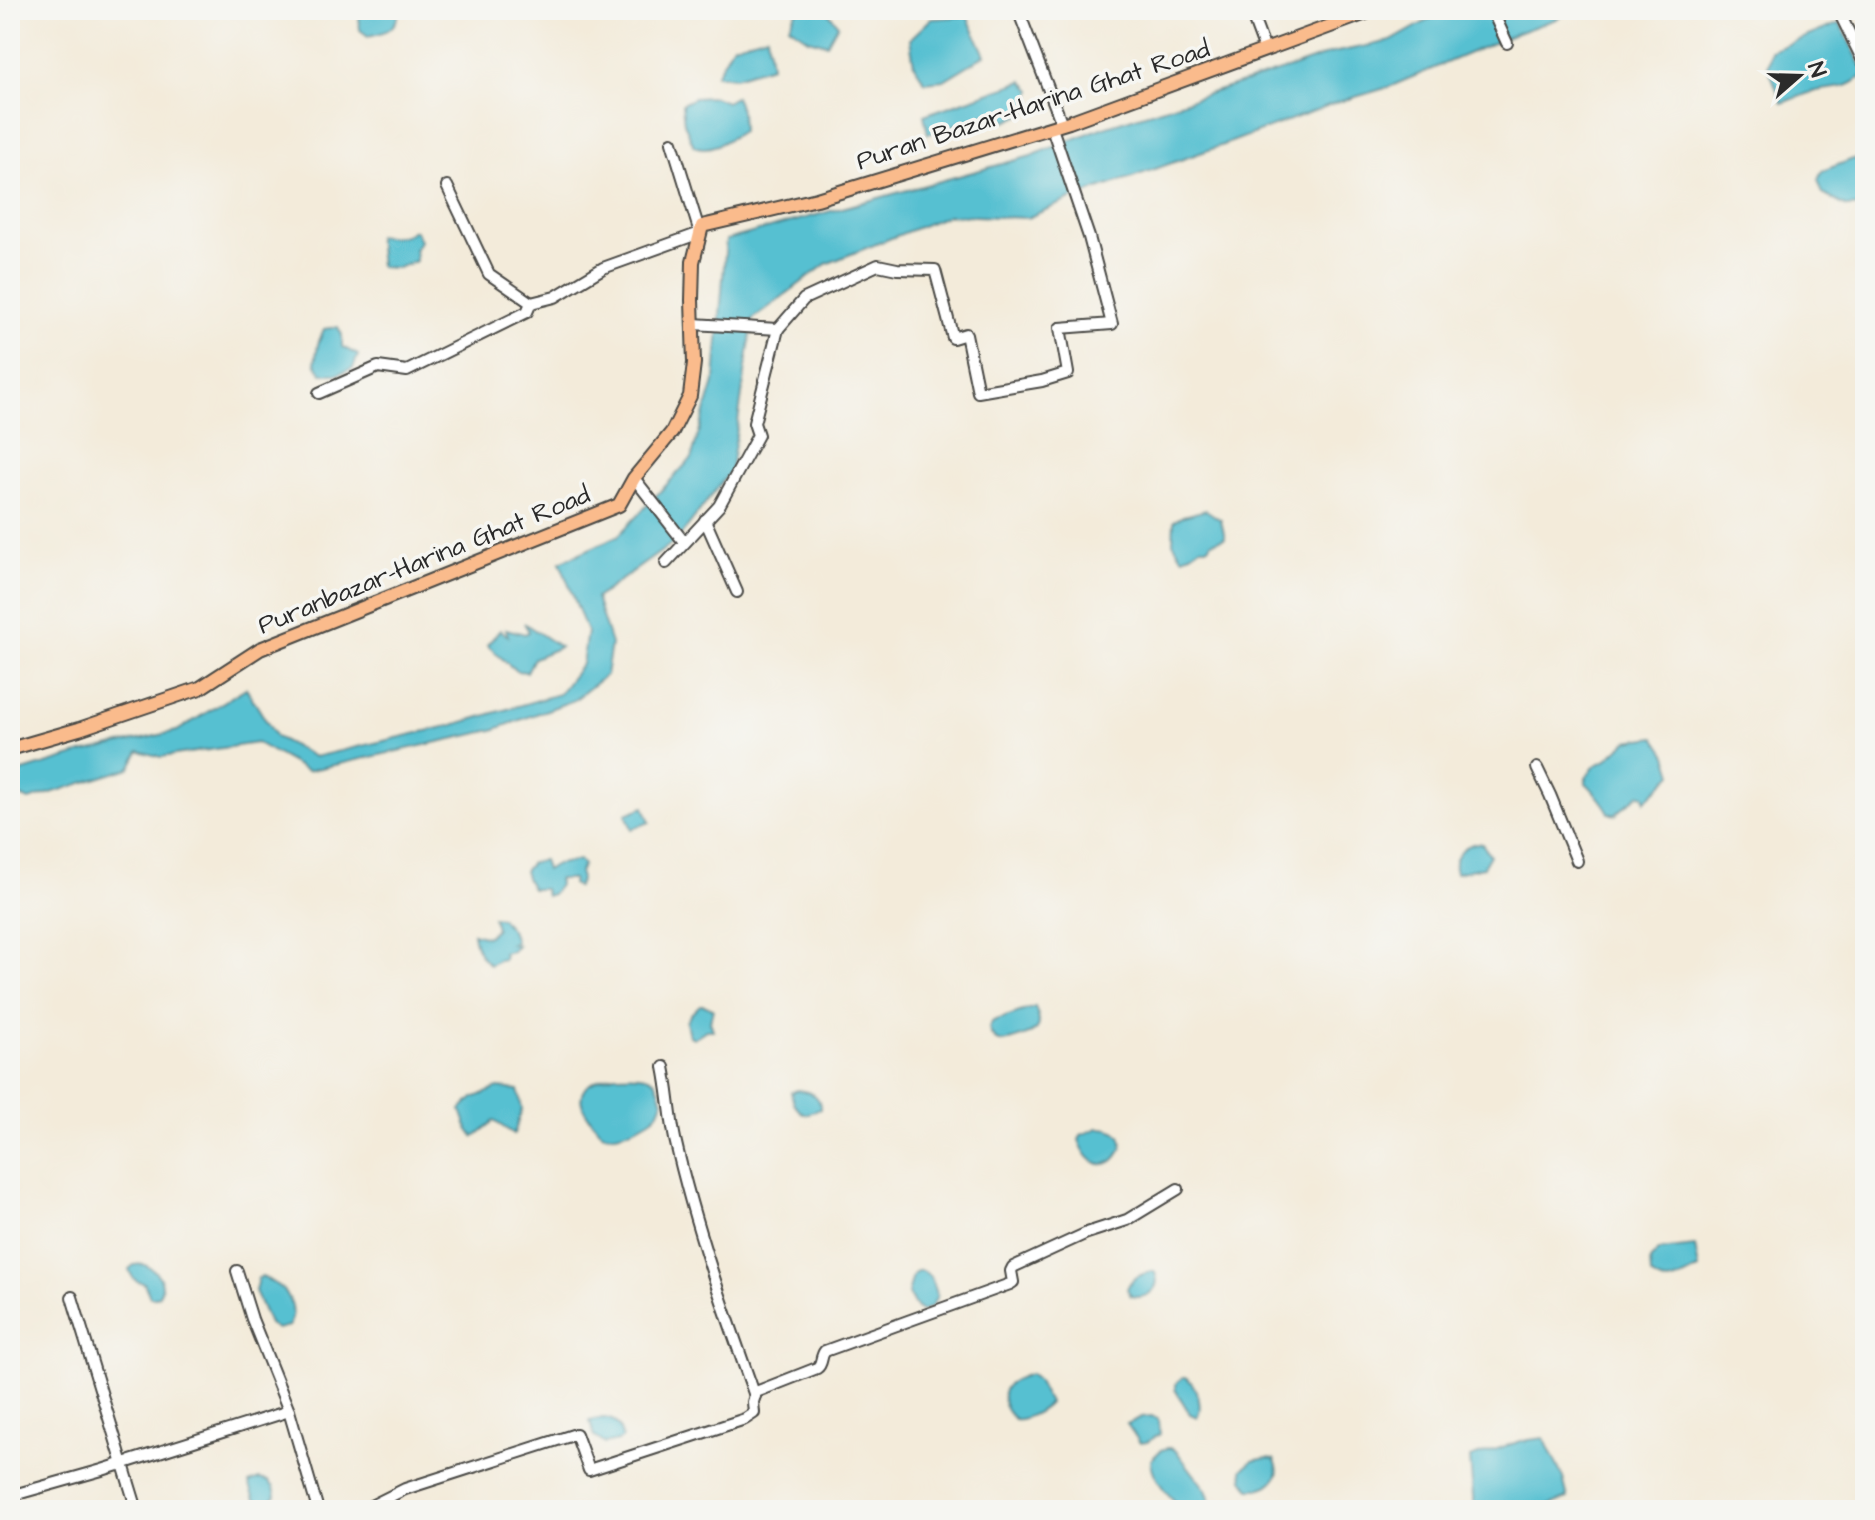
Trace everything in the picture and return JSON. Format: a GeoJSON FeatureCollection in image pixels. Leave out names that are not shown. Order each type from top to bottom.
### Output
{"type":"FeatureCollection","features":[{"type":"Feature","properties":{"kind":"main road","name":"Puran Bazar-Harina Ghat Road"},"geometry":{"type":"LineString","coordinates":[[701,230],[817,199],[1057,126],[1374,10]]}},
{"type":"Feature","properties":{"kind":"main road","name":"Puranbazar-Harina Ghat Road"},"geometry":{"type":"LineString","coordinates":[[10,749],[200,688],[260,649],[619,505],[634,478],[672,432],[690,396],[694,363],[693,262],[701,230]]}},
{"type":"Feature","properties":{"kind":"street"},"geometry":{"type":"LineString","coordinates":[[666,563],[719,506],[758,435],[754,423],[778,329],[804,299],[878,265],[935,270],[953,338],[966,334],[978,392],[1042,381],[1068,373],[1060,328],[1112,324],[1057,126],[1018,10]]}},
{"type":"Feature","properties":{"kind":"street"},"geometry":{"type":"LineString","coordinates":[[1250,10],[1265,50]]}},
{"type":"Feature","properties":{"kind":"street"},"geometry":{"type":"LineString","coordinates":[[1492,10],[1507,43]]}},
{"type":"Feature","properties":{"kind":"street"},"geometry":{"type":"LineString","coordinates":[[1838,10],[1865,65]]}},
{"type":"Feature","properties":{"kind":"street"},"geometry":{"type":"LineString","coordinates":[[447,186],[489,274],[531,303],[555,297],[603,268],[701,230],[672,142]]}},
{"type":"Feature","properties":{"kind":"street"},"geometry":{"type":"LineString","coordinates":[[319,393],[378,367],[407,371],[527,312],[531,303]]}},
{"type":"Feature","properties":{"kind":"street"},"geometry":{"type":"LineString","coordinates":[[693,324],[778,329]]}},
{"type":"Feature","properties":{"kind":"street"},"geometry":{"type":"LineString","coordinates":[[634,478],[684,542]]}},
{"type":"Feature","properties":{"kind":"street"},"geometry":{"type":"LineString","coordinates":[[705,520],[737,592]]}},
{"type":"Feature","properties":{"kind":"street"},"geometry":{"type":"LineString","coordinates":[[1537,768],[1577,861]]}},
{"type":"Feature","properties":{"kind":"street"},"geometry":{"type":"LineString","coordinates":[[363,1510],[405,1489],[576,1434],[589,1470],[745,1419],[754,1413],[755,1396],[717,1290],[693,1206],[670,1115],[664,1067]]}},
{"type":"Feature","properties":{"kind":"street"},"geometry":{"type":"LineString","coordinates":[[10,1083],[13,1096]]}},
{"type":"Feature","properties":{"kind":"street"},"geometry":{"type":"LineString","coordinates":[[755,1396],[756,1392],[817,1368],[825,1351],[1010,1284],[1013,1282],[1013,1267],[1087,1233],[1127,1220],[1178,1189]]}},
{"type":"Feature","properties":{"kind":"street"},"geometry":{"type":"LineString","coordinates":[[237,1271],[252,1319],[289,1411],[318,1510]]}},
{"type":"Feature","properties":{"kind":"street"},"geometry":{"type":"LineString","coordinates":[[72,1297],[137,1510]]}},
{"type":"Feature","properties":{"kind":"street"},"geometry":{"type":"LineString","coordinates":[[10,1496],[289,1411]]}},
{"type":"Feature","properties":{"kind":"water"},"geometry":{"type":"Polygon","coordinates":[[[379,10],[400,11],[389,30],[368,36],[360,30],[359,17],[379,10]]]}},
{"type":"Feature","properties":{"kind":"water"},"geometry":{"type":"Polygon","coordinates":[[[800,10],[826,10],[838,24],[827,44],[808,39],[789,26],[800,10]]]}},
{"type":"Feature","properties":{"kind":"water"},"geometry":{"type":"Polygon","coordinates":[[[1446,10],[1574,10],[1389,87],[1332,104],[1073,198],[1027,218],[949,215],[826,264],[753,319],[731,470],[677,540],[596,598],[611,644],[606,675],[574,700],[493,730],[307,771],[257,743],[161,757],[139,751],[130,768],[29,800],[10,791],[10,775],[82,753],[177,731],[246,688],[276,737],[314,757],[453,725],[559,694],[582,664],[587,632],[560,562],[618,536],[691,459],[715,379],[726,240],[1031,156],[1104,127],[1332,53],[1391,41],[1446,10]]]}},
{"type":"Feature","properties":{"kind":"water"},"geometry":{"type":"Polygon","coordinates":[[[967,16],[985,55],[944,80],[925,82],[914,65],[910,39],[931,19],[967,16]]]}},
{"type":"Feature","properties":{"kind":"water"},"geometry":{"type":"Polygon","coordinates":[[[1840,23],[1865,73],[1846,86],[1812,92],[1782,103],[1768,66],[1771,51],[1840,23]]]}},
{"type":"Feature","properties":{"kind":"water"},"geometry":{"type":"Polygon","coordinates":[[[767,35],[771,66],[735,77],[716,75],[733,45],[767,35]]]}},
{"type":"Feature","properties":{"kind":"water"},"geometry":{"type":"Polygon","coordinates":[[[1023,81],[1032,90],[1027,112],[1006,122],[999,110],[928,134],[924,115],[1023,81]]]}},
{"type":"Feature","properties":{"kind":"water"},"geometry":{"type":"Polygon","coordinates":[[[714,97],[726,102],[735,97],[741,111],[742,131],[707,148],[694,146],[684,123],[682,104],[694,98],[714,97]]]}},
{"type":"Feature","properties":{"kind":"water"},"geometry":{"type":"Polygon","coordinates":[[[1865,158],[1865,206],[1847,207],[1823,194],[1818,180],[1822,171],[1853,159],[1865,158]]]}},
{"type":"Feature","properties":{"kind":"water"},"geometry":{"type":"Polygon","coordinates":[[[413,230],[420,241],[415,249],[416,261],[397,268],[380,267],[377,236],[401,236],[413,230]]]}},
{"type":"Feature","properties":{"kind":"water"},"geometry":{"type":"Polygon","coordinates":[[[338,327],[342,347],[358,355],[353,368],[338,374],[322,374],[315,363],[318,344],[324,329],[338,327]]]}},
{"type":"Feature","properties":{"kind":"water"},"geometry":{"type":"Polygon","coordinates":[[[1206,510],[1221,520],[1225,538],[1182,557],[1173,542],[1174,521],[1206,510]]]}},
{"type":"Feature","properties":{"kind":"water"},"geometry":{"type":"Polygon","coordinates":[[[524,623],[560,647],[534,658],[527,672],[516,671],[487,645],[500,630],[508,636],[506,629],[525,634],[529,632],[524,623]]]}},
{"type":"Feature","properties":{"kind":"water"},"geometry":{"type":"Polygon","coordinates":[[[1655,737],[1667,755],[1673,774],[1645,801],[1644,795],[1639,794],[1615,815],[1609,813],[1586,783],[1586,777],[1627,741],[1655,737]]]}},
{"type":"Feature","properties":{"kind":"water"},"geometry":{"type":"Polygon","coordinates":[[[644,807],[650,822],[632,829],[626,814],[644,807]]]}},
{"type":"Feature","properties":{"kind":"water"},"geometry":{"type":"Polygon","coordinates":[[[1477,843],[1482,844],[1490,855],[1483,867],[1456,873],[1455,862],[1459,854],[1477,843]]]}},
{"type":"Feature","properties":{"kind":"water"},"geometry":{"type":"Polygon","coordinates":[[[543,860],[546,870],[554,865],[579,860],[583,865],[577,887],[572,884],[573,879],[558,879],[559,885],[552,894],[546,896],[544,889],[532,889],[524,871],[531,863],[543,860]]]}},
{"type":"Feature","properties":{"kind":"water"},"geometry":{"type":"Polygon","coordinates":[[[493,917],[501,918],[515,941],[510,944],[517,945],[512,951],[503,953],[504,959],[490,965],[478,951],[473,933],[487,937],[496,928],[493,917]]]}},
{"type":"Feature","properties":{"kind":"water"},"geometry":{"type":"Polygon","coordinates":[[[700,1005],[713,1009],[710,1021],[713,1030],[706,1030],[694,1038],[689,1036],[686,1022],[700,1005]]]}},
{"type":"Feature","properties":{"kind":"water"},"geometry":{"type":"Polygon","coordinates":[[[1035,1007],[1039,1022],[1035,1031],[1011,1041],[993,1037],[989,1027],[993,1021],[1035,1007]]]}},
{"type":"Feature","properties":{"kind":"water"},"geometry":{"type":"Polygon","coordinates":[[[615,1075],[651,1078],[658,1086],[663,1101],[658,1113],[648,1121],[626,1131],[605,1134],[585,1111],[582,1096],[589,1085],[615,1075]]]}},
{"type":"Feature","properties":{"kind":"water"},"geometry":{"type":"Polygon","coordinates":[[[498,1088],[518,1090],[522,1108],[514,1134],[494,1121],[474,1137],[461,1110],[473,1098],[498,1088]]]}},
{"type":"Feature","properties":{"kind":"water"},"geometry":{"type":"Polygon","coordinates":[[[798,1090],[817,1097],[820,1109],[806,1114],[800,1111],[791,1092],[798,1090]]]}},
{"type":"Feature","properties":{"kind":"water"},"geometry":{"type":"Polygon","coordinates":[[[1098,1128],[1114,1131],[1121,1138],[1122,1147],[1109,1163],[1099,1164],[1088,1157],[1079,1140],[1081,1135],[1098,1128]]]}},
{"type":"Feature","properties":{"kind":"water"},"geometry":{"type":"Polygon","coordinates":[[[1695,1246],[1699,1269],[1669,1282],[1651,1275],[1650,1260],[1660,1250],[1695,1246]]]}},
{"type":"Feature","properties":{"kind":"water"},"geometry":{"type":"Polygon","coordinates":[[[142,1264],[160,1278],[162,1287],[157,1297],[150,1297],[144,1283],[131,1275],[129,1269],[142,1264]]]}},
{"type":"Feature","properties":{"kind":"water"},"geometry":{"type":"Polygon","coordinates":[[[917,1271],[930,1276],[937,1297],[931,1307],[922,1311],[908,1294],[917,1271]]]}},
{"type":"Feature","properties":{"kind":"water"},"geometry":{"type":"Polygon","coordinates":[[[1151,1271],[1156,1277],[1152,1291],[1143,1296],[1131,1296],[1127,1289],[1131,1281],[1151,1271]]]}},
{"type":"Feature","properties":{"kind":"water"},"geometry":{"type":"Polygon","coordinates":[[[262,1277],[288,1296],[292,1309],[289,1326],[277,1329],[269,1324],[255,1291],[258,1278],[262,1277]]]}},
{"type":"Feature","properties":{"kind":"water"},"geometry":{"type":"Polygon","coordinates":[[[1030,1374],[1037,1380],[1049,1403],[1033,1414],[1015,1419],[1003,1401],[1004,1389],[1011,1382],[1030,1374]]]}},
{"type":"Feature","properties":{"kind":"water"},"geometry":{"type":"Polygon","coordinates":[[[1183,1377],[1196,1390],[1200,1407],[1197,1417],[1190,1414],[1175,1389],[1183,1377]]]}},
{"type":"Feature","properties":{"kind":"water"},"geometry":{"type":"Polygon","coordinates":[[[1152,1416],[1158,1420],[1160,1434],[1140,1443],[1127,1424],[1152,1416]]]}},
{"type":"Feature","properties":{"kind":"water"},"geometry":{"type":"Polygon","coordinates":[[[603,1418],[617,1424],[622,1439],[605,1444],[594,1436],[590,1421],[603,1418]]]}},
{"type":"Feature","properties":{"kind":"water"},"geometry":{"type":"Polygon","coordinates":[[[1544,1438],[1563,1478],[1568,1498],[1537,1510],[1474,1510],[1470,1458],[1521,1441],[1544,1438]]]}},
{"type":"Feature","properties":{"kind":"water"},"geometry":{"type":"Polygon","coordinates":[[[1168,1448],[1177,1452],[1206,1490],[1210,1499],[1207,1510],[1183,1510],[1158,1481],[1151,1460],[1161,1450],[1168,1448]]]}},
{"type":"Feature","properties":{"kind":"water"},"geometry":{"type":"Polygon","coordinates":[[[1274,1459],[1276,1477],[1268,1485],[1250,1489],[1243,1479],[1242,1470],[1252,1461],[1274,1459]]]}},
{"type":"Feature","properties":{"kind":"water"},"geometry":{"type":"Polygon","coordinates":[[[259,1479],[268,1481],[274,1487],[276,1496],[267,1504],[262,1505],[255,1499],[249,1483],[259,1479]]]}}]}
